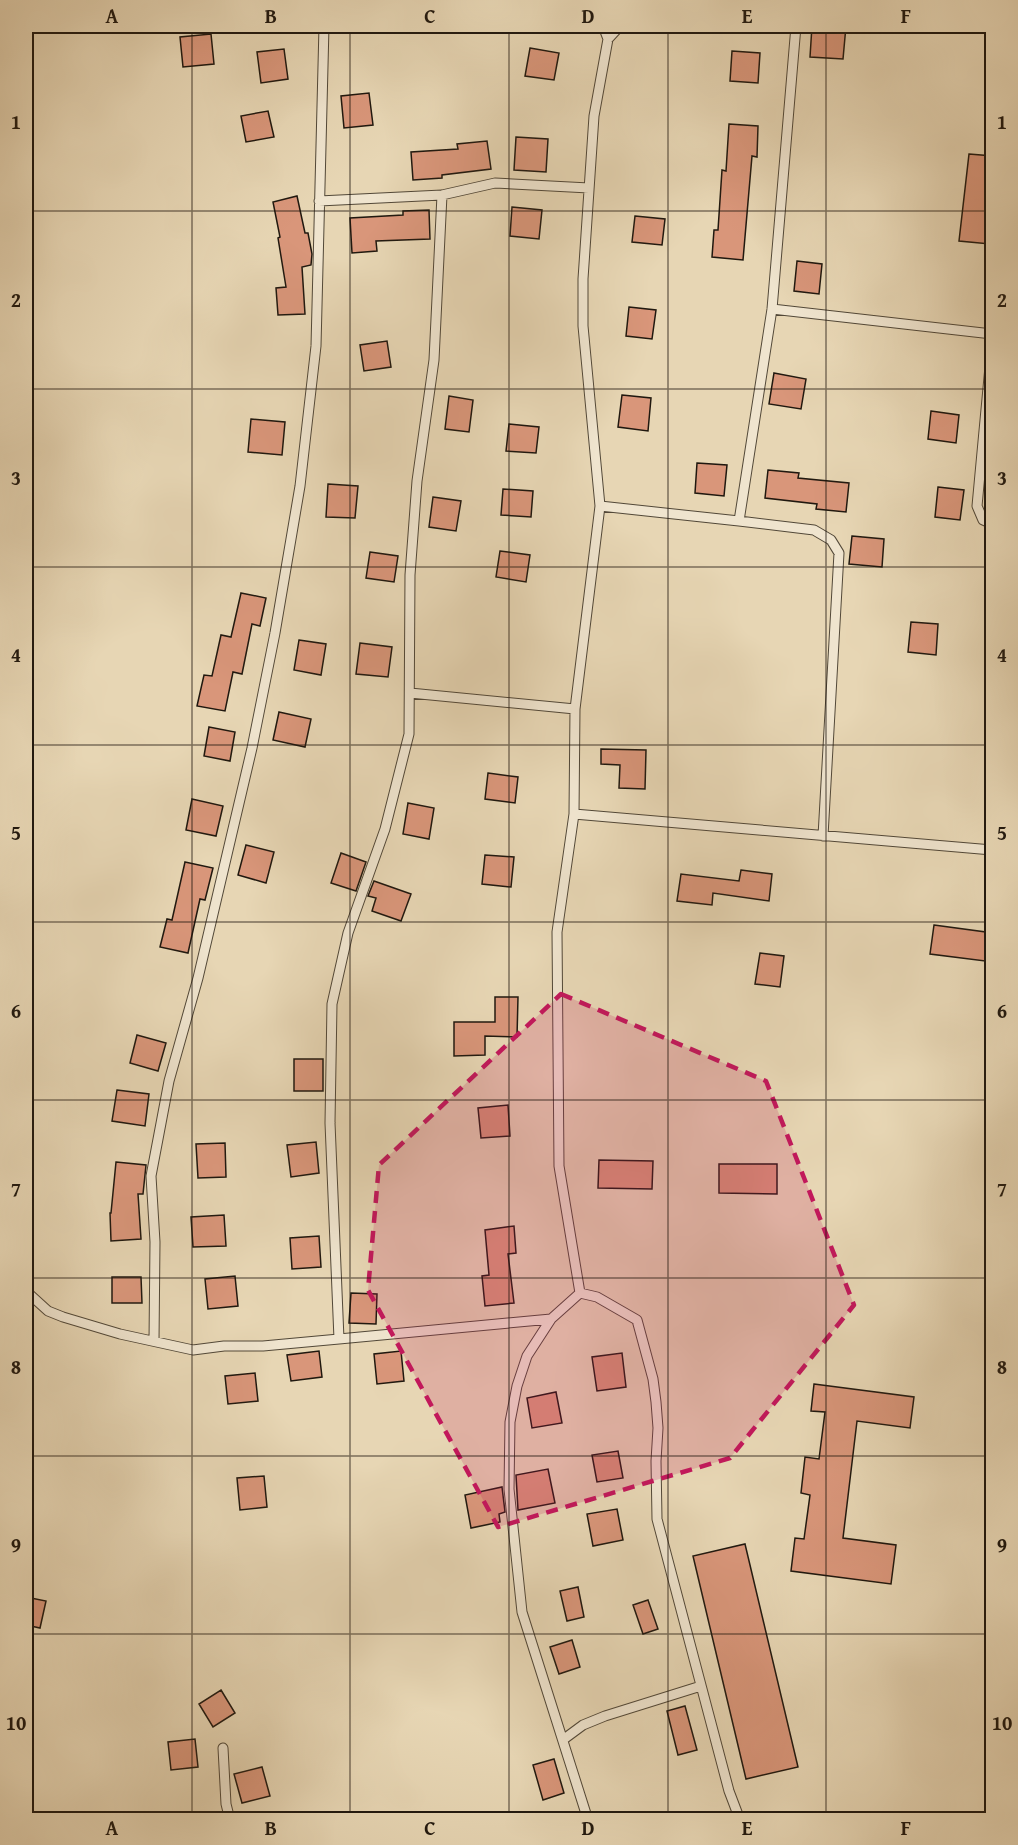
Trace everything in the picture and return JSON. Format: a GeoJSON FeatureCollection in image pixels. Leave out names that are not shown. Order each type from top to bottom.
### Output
{"type":"FeatureCollection","features":[{"type":"Feature","properties":{"kind":"lane"},"geometry":{"type":"LineString","coordinates":[[154,1341],[155,1242],[151,1176],[170,1081],[198,978],[252,748],[300,486],[316,346],[324,26]]}},
{"type":"Feature","properties":{"kind":"lane"},"geometry":{"type":"LineString","coordinates":[[580,1293],[559,1155],[557,932],[574,814],[575,710],[600,506],[584,326],[583,259],[594,116],[608,39],[603,26]]}},
{"type":"Feature","properties":{"kind":"lane"},"geometry":{"type":"LineString","coordinates":[[608,39],[620,26]]}},
{"type":"Feature","properties":{"kind":"lane"},"geometry":{"type":"LineString","coordinates":[[739,521],[772,309],[796,26]]}},
{"type":"Feature","properties":{"kind":"lane"},"geometry":{"type":"LineString","coordinates":[[319,201],[442,195],[495,183],[589,188]]}},
{"type":"Feature","properties":{"kind":"lane"},"geometry":{"type":"LineString","coordinates":[[339,1340],[330,1123],[332,1004],[348,933],[385,829],[409,734],[410,575],[417,481],[434,360],[442,195]]}},
{"type":"Feature","properties":{"kind":"lane"},"geometry":{"type":"LineString","coordinates":[[772,309],[993,334]]}},
{"type":"Feature","properties":{"kind":"lane"},"geometry":{"type":"LineString","coordinates":[[993,345],[977,506],[983,520],[993,524]]}},
{"type":"Feature","properties":{"kind":"lane"},"geometry":{"type":"LineString","coordinates":[[600,506],[814,530],[831,540],[839,553],[824,836]]}},
{"type":"Feature","properties":{"kind":"lane"},"geometry":{"type":"LineString","coordinates":[[410,693],[575,710]]}},
{"type":"Feature","properties":{"kind":"lane"},"geometry":{"type":"LineString","coordinates":[[574,814],[993,850]]}},
{"type":"Feature","properties":{"kind":"lane"},"geometry":{"type":"LineString","coordinates":[[26,1291],[48,1311],[120,1334],[193,1350],[224,1346],[263,1346],[339,1340],[550,1319]]}},
{"type":"Feature","properties":{"kind":"lane"},"geometry":{"type":"LineString","coordinates":[[580,1293],[550,1319],[527,1356],[517,1386],[510,1422],[509,1489],[522,1612],[588,1820]]}},
{"type":"Feature","properties":{"kind":"lane"},"geometry":{"type":"LineString","coordinates":[[580,1293],[597,1297],[637,1320],[653,1379],[658,1419],[657,1519],[729,1791],[740,1820]]}},
{"type":"Feature","properties":{"kind":"lane"},"geometry":{"type":"LineString","coordinates":[[564,1739],[583,1725],[605,1716],[701,1686]]}},
{"type":"Feature","properties":{"kind":"lane"},"geometry":{"type":"LineString","coordinates":[[224,1748],[226,1804],[230,1820]]}},
{"type":"Feature","properties":{"kind":"highlighted area"},"geometry":{"type":"Polygon","coordinates":[[[561,994],[766,1081],[854,1305],[730,1458],[498,1527],[368,1290],[379,1165],[561,994]]]}},
{"type":"Feature","properties":{"kind":"building"},"geometry":{"type":"Polygon","coordinates":[[[812,26],[846,26],[843,59],[810,57],[812,26]]]}},
{"type":"Feature","properties":{"kind":"building"},"geometry":{"type":"Polygon","coordinates":[[[211,34],[214,64],[183,67],[180,37],[211,34]]]}},
{"type":"Feature","properties":{"kind":"building"},"geometry":{"type":"Polygon","coordinates":[[[530,48],[559,53],[554,80],[525,76],[530,48]]]}},
{"type":"Feature","properties":{"kind":"building"},"geometry":{"type":"Polygon","coordinates":[[[284,49],[288,79],[261,83],[257,52],[284,49]]]}},
{"type":"Feature","properties":{"kind":"building"},"geometry":{"type":"Polygon","coordinates":[[[732,51],[760,53],[758,83],[730,81],[732,51]]]}},
{"type":"Feature","properties":{"kind":"building"},"geometry":{"type":"Polygon","coordinates":[[[369,93],[373,125],[344,128],[341,96],[369,93]]]}},
{"type":"Feature","properties":{"kind":"building"},"geometry":{"type":"Polygon","coordinates":[[[268,111],[274,137],[246,142],[241,116],[268,111]]]}},
{"type":"Feature","properties":{"kind":"building"},"geometry":{"type":"Polygon","coordinates":[[[729,124],[758,126],[757,157],[752,156],[743,260],[712,257],[714,230],[718,230],[722,170],[726,171],[729,124]]]}},
{"type":"Feature","properties":{"kind":"building"},"geometry":{"type":"Polygon","coordinates":[[[516,137],[548,139],[546,172],[514,170],[516,137]]]}},
{"type":"Feature","properties":{"kind":"building"},"geometry":{"type":"Polygon","coordinates":[[[487,141],[491,169],[442,175],[442,178],[413,180],[411,152],[458,149],[457,144],[487,141]]]}},
{"type":"Feature","properties":{"kind":"building"},"geometry":{"type":"Polygon","coordinates":[[[969,154],[993,156],[990,244],[959,241],[969,154]]]}},
{"type":"Feature","properties":{"kind":"building"},"geometry":{"type":"Polygon","coordinates":[[[297,196],[312,254],[311,265],[302,267],[305,314],[278,315],[276,288],[286,287],[273,202],[297,196]]]}},
{"type":"Feature","properties":{"kind":"building"},"geometry":{"type":"Polygon","coordinates":[[[512,207],[542,210],[539,239],[510,236],[512,207]]]}},
{"type":"Feature","properties":{"kind":"building"},"geometry":{"type":"Polygon","coordinates":[[[429,210],[430,239],[376,241],[377,251],[352,253],[350,218],[403,215],[403,211],[429,210]]]}},
{"type":"Feature","properties":{"kind":"building"},"geometry":{"type":"Polygon","coordinates":[[[635,216],[665,219],[662,245],[632,242],[635,216]]]}},
{"type":"Feature","properties":{"kind":"building"},"geometry":{"type":"Polygon","coordinates":[[[797,261],[822,264],[819,294],[794,291],[797,261]]]}},
{"type":"Feature","properties":{"kind":"building"},"geometry":{"type":"Polygon","coordinates":[[[629,307],[656,310],[652,339],[626,336],[629,307]]]}},
{"type":"Feature","properties":{"kind":"building"},"geometry":{"type":"Polygon","coordinates":[[[387,341],[391,367],[364,371],[360,345],[387,341]]]}},
{"type":"Feature","properties":{"kind":"building"},"geometry":{"type":"Polygon","coordinates":[[[774,373],[806,379],[801,409],[769,404],[774,373]]]}},
{"type":"Feature","properties":{"kind":"building"},"geometry":{"type":"Polygon","coordinates":[[[622,395],[651,398],[648,431],[618,427],[622,395]]]}},
{"type":"Feature","properties":{"kind":"building"},"geometry":{"type":"Polygon","coordinates":[[[449,396],[473,400],[469,432],[445,429],[449,396]]]}},
{"type":"Feature","properties":{"kind":"building"},"geometry":{"type":"Polygon","coordinates":[[[931,411],[959,415],[956,443],[928,439],[931,411]]]}},
{"type":"Feature","properties":{"kind":"building"},"geometry":{"type":"Polygon","coordinates":[[[251,419],[285,422],[282,455],[248,452],[251,419]]]}},
{"type":"Feature","properties":{"kind":"building"},"geometry":{"type":"Polygon","coordinates":[[[509,424],[539,427],[536,453],[506,451],[509,424]]]}},
{"type":"Feature","properties":{"kind":"building"},"geometry":{"type":"Polygon","coordinates":[[[697,463],[727,465],[724,496],[695,493],[697,463]]]}},
{"type":"Feature","properties":{"kind":"building"},"geometry":{"type":"Polygon","coordinates":[[[768,470],[799,473],[798,478],[849,483],[846,512],[816,509],[817,504],[765,498],[768,470]]]}},
{"type":"Feature","properties":{"kind":"building"},"geometry":{"type":"Polygon","coordinates":[[[328,484],[358,486],[355,518],[326,517],[328,484]]]}},
{"type":"Feature","properties":{"kind":"building"},"geometry":{"type":"Polygon","coordinates":[[[938,487],[964,490],[960,520],[935,517],[938,487]]]}},
{"type":"Feature","properties":{"kind":"building"},"geometry":{"type":"Polygon","coordinates":[[[503,489],[533,491],[531,517],[501,515],[503,489]]]}},
{"type":"Feature","properties":{"kind":"building"},"geometry":{"type":"Polygon","coordinates":[[[433,497],[461,501],[456,531],[429,527],[433,497]]]}},
{"type":"Feature","properties":{"kind":"building"},"geometry":{"type":"Polygon","coordinates":[[[852,536],[884,539],[882,567],[849,564],[852,536]]]}},
{"type":"Feature","properties":{"kind":"building"},"geometry":{"type":"Polygon","coordinates":[[[500,551],[530,555],[526,582],[496,577],[500,551]]]}},
{"type":"Feature","properties":{"kind":"building"},"geometry":{"type":"Polygon","coordinates":[[[370,552],[398,556],[394,582],[366,578],[370,552]]]}},
{"type":"Feature","properties":{"kind":"building"},"geometry":{"type":"Polygon","coordinates":[[[241,593],[266,598],[260,626],[252,624],[242,674],[233,672],[225,711],[197,706],[204,675],[212,676],[221,635],[231,637],[241,593]]]}},
{"type":"Feature","properties":{"kind":"building"},"geometry":{"type":"Polygon","coordinates":[[[911,622],[938,624],[936,655],[908,652],[911,622]]]}},
{"type":"Feature","properties":{"kind":"building"},"geometry":{"type":"Polygon","coordinates":[[[299,640],[326,644],[321,675],[294,670],[299,640]]]}},
{"type":"Feature","properties":{"kind":"building"},"geometry":{"type":"Polygon","coordinates":[[[360,643],[392,647],[388,677],[356,674],[360,643]]]}},
{"type":"Feature","properties":{"kind":"building"},"geometry":{"type":"Polygon","coordinates":[[[279,712],[311,719],[305,747],[273,740],[279,712]]]}},
{"type":"Feature","properties":{"kind":"building"},"geometry":{"type":"Polygon","coordinates":[[[209,727],[235,732],[230,761],[204,756],[209,727]]]}},
{"type":"Feature","properties":{"kind":"building"},"geometry":{"type":"Polygon","coordinates":[[[601,749],[646,750],[645,789],[619,788],[620,765],[601,764],[601,749]]]}},
{"type":"Feature","properties":{"kind":"building"},"geometry":{"type":"Polygon","coordinates":[[[488,773],[518,777],[515,803],[485,799],[488,773]]]}},
{"type":"Feature","properties":{"kind":"building"},"geometry":{"type":"Polygon","coordinates":[[[192,799],[223,806],[216,836],[186,830],[192,799]]]}},
{"type":"Feature","properties":{"kind":"building"},"geometry":{"type":"Polygon","coordinates":[[[408,803],[434,808],[429,839],[403,834],[408,803]]]}},
{"type":"Feature","properties":{"kind":"building"},"geometry":{"type":"Polygon","coordinates":[[[246,845],[274,852],[266,883],[238,875],[246,845]]]}},
{"type":"Feature","properties":{"kind":"building"},"geometry":{"type":"Polygon","coordinates":[[[341,853],[366,862],[356,891],[331,883],[341,853]]]}},
{"type":"Feature","properties":{"kind":"building"},"geometry":{"type":"Polygon","coordinates":[[[485,855],[514,857],[511,887],[482,884],[485,855]]]}},
{"type":"Feature","properties":{"kind":"building"},"geometry":{"type":"Polygon","coordinates":[[[185,862],[213,868],[205,900],[200,899],[188,953],[160,947],[167,919],[172,920],[185,862]]]}},
{"type":"Feature","properties":{"kind":"building"},"geometry":{"type":"Polygon","coordinates":[[[741,870],[772,874],[769,901],[713,893],[712,905],[677,901],[681,874],[739,881],[741,870]]]}},
{"type":"Feature","properties":{"kind":"building"},"geometry":{"type":"Polygon","coordinates":[[[374,881],[411,894],[401,921],[372,911],[376,898],[368,896],[374,881]]]}},
{"type":"Feature","properties":{"kind":"building"},"geometry":{"type":"Polygon","coordinates":[[[934,925],[993,933],[993,962],[930,954],[934,925]]]}},
{"type":"Feature","properties":{"kind":"building"},"geometry":{"type":"Polygon","coordinates":[[[760,953],[784,956],[780,987],[755,984],[760,953]]]}},
{"type":"Feature","properties":{"kind":"building"},"geometry":{"type":"Polygon","coordinates":[[[495,997],[518,997],[517,1037],[485,1036],[485,1055],[454,1056],[454,1022],[495,1022],[495,997]]]}},
{"type":"Feature","properties":{"kind":"building"},"geometry":{"type":"Polygon","coordinates":[[[137,1035],[166,1043],[158,1071],[130,1063],[137,1035]]]}},
{"type":"Feature","properties":{"kind":"building"},"geometry":{"type":"Polygon","coordinates":[[[294,1059],[323,1059],[323,1091],[294,1091],[294,1059]]]}},
{"type":"Feature","properties":{"kind":"building"},"geometry":{"type":"Polygon","coordinates":[[[117,1090],[149,1094],[145,1126],[112,1121],[117,1090]]]}},
{"type":"Feature","properties":{"kind":"building"},"geometry":{"type":"Polygon","coordinates":[[[508,1105],[510,1136],[481,1138],[478,1108],[508,1105]]]}},
{"type":"Feature","properties":{"kind":"building"},"geometry":{"type":"Polygon","coordinates":[[[316,1142],[319,1173],[291,1177],[287,1145],[316,1142]]]}},
{"type":"Feature","properties":{"kind":"building"},"geometry":{"type":"Polygon","coordinates":[[[225,1143],[226,1177],[198,1178],[196,1144],[225,1143]]]}},
{"type":"Feature","properties":{"kind":"building"},"geometry":{"type":"Polygon","coordinates":[[[599,1160],[653,1161],[652,1189],[598,1188],[599,1160]]]}},
{"type":"Feature","properties":{"kind":"building"},"geometry":{"type":"Polygon","coordinates":[[[116,1162],[146,1165],[143,1194],[138,1194],[141,1239],[111,1241],[110,1213],[116,1162]]]}},
{"type":"Feature","properties":{"kind":"building"},"geometry":{"type":"Polygon","coordinates":[[[719,1164],[777,1164],[777,1194],[719,1193],[719,1164]]]}},
{"type":"Feature","properties":{"kind":"building"},"geometry":{"type":"Polygon","coordinates":[[[224,1215],[226,1246],[193,1247],[191,1217],[224,1215]]]}},
{"type":"Feature","properties":{"kind":"building"},"geometry":{"type":"Polygon","coordinates":[[[514,1226],[516,1253],[508,1254],[514,1303],[485,1306],[482,1276],[489,1275],[485,1230],[514,1226]]]}},
{"type":"Feature","properties":{"kind":"building"},"geometry":{"type":"Polygon","coordinates":[[[319,1236],[321,1267],[292,1269],[290,1238],[319,1236]]]}},
{"type":"Feature","properties":{"kind":"building"},"geometry":{"type":"Polygon","coordinates":[[[235,1276],[238,1306],[208,1309],[205,1279],[235,1276]]]}},
{"type":"Feature","properties":{"kind":"building"},"geometry":{"type":"Polygon","coordinates":[[[112,1277],[141,1277],[142,1303],[112,1303],[112,1277]]]}},
{"type":"Feature","properties":{"kind":"building"},"geometry":{"type":"Polygon","coordinates":[[[351,1293],[377,1294],[376,1324],[349,1323],[351,1293]]]}},
{"type":"Feature","properties":{"kind":"building"},"geometry":{"type":"Polygon","coordinates":[[[319,1351],[322,1377],[291,1381],[287,1355],[319,1351]]]}},
{"type":"Feature","properties":{"kind":"building"},"geometry":{"type":"Polygon","coordinates":[[[401,1351],[404,1381],[377,1384],[374,1354],[401,1351]]]}},
{"type":"Feature","properties":{"kind":"building"},"geometry":{"type":"Polygon","coordinates":[[[622,1353],[626,1387],[597,1391],[592,1357],[622,1353]]]}},
{"type":"Feature","properties":{"kind":"building"},"geometry":{"type":"Polygon","coordinates":[[[255,1373],[258,1401],[228,1404],[225,1376],[255,1373]]]}},
{"type":"Feature","properties":{"kind":"building"},"geometry":{"type":"Polygon","coordinates":[[[814,1384],[914,1397],[910,1428],[857,1421],[843,1538],[896,1545],[891,1584],[791,1571],[795,1538],[804,1539],[810,1495],[801,1493],[805,1457],[819,1459],[825,1412],[811,1411],[814,1384]]]}},
{"type":"Feature","properties":{"kind":"building"},"geometry":{"type":"Polygon","coordinates":[[[556,1392],[562,1423],[532,1428],[527,1398],[556,1392]]]}},
{"type":"Feature","properties":{"kind":"building"},"geometry":{"type":"Polygon","coordinates":[[[618,1451],[623,1478],[597,1482],[592,1455],[618,1451]]]}},
{"type":"Feature","properties":{"kind":"building"},"geometry":{"type":"Polygon","coordinates":[[[548,1469],[555,1503],[518,1510],[516,1475],[548,1469]]]}},
{"type":"Feature","properties":{"kind":"building"},"geometry":{"type":"Polygon","coordinates":[[[264,1476],[267,1507],[240,1510],[237,1478],[264,1476]]]}},
{"type":"Feature","properties":{"kind":"building"},"geometry":{"type":"Polygon","coordinates":[[[502,1487],[505,1512],[499,1514],[500,1522],[471,1528],[465,1495],[502,1487]]]}},
{"type":"Feature","properties":{"kind":"building"},"geometry":{"type":"Polygon","coordinates":[[[617,1509],[623,1540],[593,1546],[587,1514],[617,1509]]]}},
{"type":"Feature","properties":{"kind":"building"},"geometry":{"type":"Polygon","coordinates":[[[745,1544],[798,1767],[746,1779],[693,1556],[745,1544]]]}},
{"type":"Feature","properties":{"kind":"building"},"geometry":{"type":"Polygon","coordinates":[[[578,1587],[584,1617],[567,1621],[560,1591],[578,1587]]]}},
{"type":"Feature","properties":{"kind":"building"},"geometry":{"type":"Polygon","coordinates":[[[26,1597],[46,1601],[40,1628],[26,1625],[26,1597]]]}},
{"type":"Feature","properties":{"kind":"building"},"geometry":{"type":"Polygon","coordinates":[[[648,1600],[658,1629],[643,1634],[633,1605],[648,1600]]]}},
{"type":"Feature","properties":{"kind":"building"},"geometry":{"type":"Polygon","coordinates":[[[572,1640],[580,1667],[559,1674],[550,1647],[572,1640]]]}},
{"type":"Feature","properties":{"kind":"building"},"geometry":{"type":"Polygon","coordinates":[[[221,1690],[235,1713],[213,1727],[199,1704],[221,1690]]]}},
{"type":"Feature","properties":{"kind":"building"},"geometry":{"type":"Polygon","coordinates":[[[685,1706],[697,1750],[678,1755],[667,1711],[685,1706]]]}},
{"type":"Feature","properties":{"kind":"building"},"geometry":{"type":"Polygon","coordinates":[[[195,1739],[198,1767],[171,1770],[168,1742],[195,1739]]]}},
{"type":"Feature","properties":{"kind":"building"},"geometry":{"type":"Polygon","coordinates":[[[554,1759],[564,1793],[543,1800],[533,1765],[554,1759]]]}},
{"type":"Feature","properties":{"kind":"building"},"geometry":{"type":"Polygon","coordinates":[[[262,1767],[270,1796],[242,1803],[234,1774],[262,1767]]]}}]}
